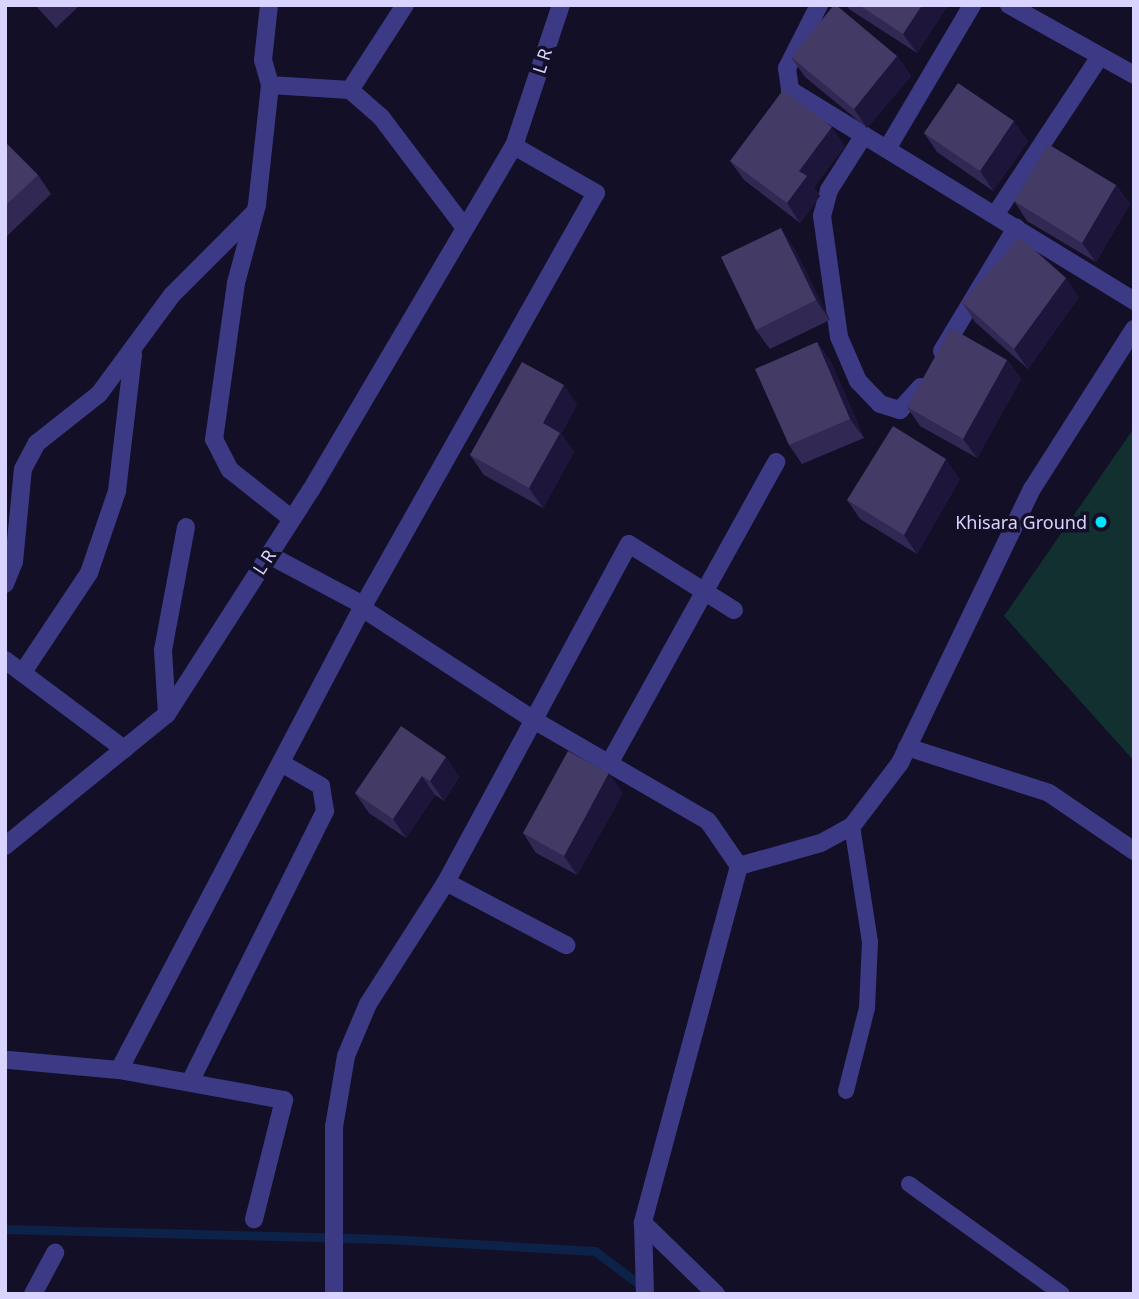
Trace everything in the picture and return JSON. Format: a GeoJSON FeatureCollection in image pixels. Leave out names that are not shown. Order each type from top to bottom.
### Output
{"type":"FeatureCollection","features":[{"type":"Feature","properties":{"kind":"street"},"geometry":{"type":"LineString","coordinates":[[269,5],[264,60],[270,85],[256,210],[236,282],[214,439],[230,470],[292,519]]}},
{"type":"Feature","properties":{"kind":"street"},"geometry":{"type":"LineString","coordinates":[[350,90],[405,5]]}},
{"type":"Feature","properties":{"kind":"street","name":"L R"},"geometry":{"type":"LineString","coordinates":[[5,846],[167,714],[292,519],[514,146],[561,5]]}},
{"type":"Feature","properties":{"kind":"street"},"geometry":{"type":"LineString","coordinates":[[819,5],[787,68],[787,84],[864,135],[1134,300]]}},
{"type":"Feature","properties":{"kind":"street"},"geometry":{"type":"LineString","coordinates":[[887,149],[972,5]]}},
{"type":"Feature","properties":{"kind":"street"},"geometry":{"type":"LineString","coordinates":[[1009,5],[1099,58],[1134,75]]}},
{"type":"Feature","properties":{"kind":"street"},"geometry":{"type":"LineString","coordinates":[[995,215],[1099,58]]}},
{"type":"Feature","properties":{"kind":"street"},"geometry":{"type":"LineString","coordinates":[[270,85],[350,90],[408,149],[465,228]]}},
{"type":"Feature","properties":{"kind":"street"},"geometry":{"type":"LineString","coordinates":[[864,135],[829,190],[821,241],[839,337],[858,381],[880,404],[907,406],[1016,228]]}},
{"type":"Feature","properties":{"kind":"street"},"geometry":{"type":"LineString","coordinates":[[119,1070],[363,607],[596,193],[514,146]]}},
{"type":"Feature","properties":{"kind":"street"},"geometry":{"type":"LineString","coordinates":[[5,584],[30,454],[133,355],[172,295],[256,210]]}},
{"type":"Feature","properties":{"kind":"street"},"geometry":{"type":"LineString","coordinates":[[738,866],[821,843],[852,826],[907,747],[1032,489],[1134,329]]}},
{"type":"Feature","properties":{"kind":"street"},"geometry":{"type":"LineString","coordinates":[[23,672],[89,573],[113,503],[133,355]]}},
{"type":"Feature","properties":{"kind":"street"},"geometry":{"type":"LineString","coordinates":[[610,762],[776,463]]}},
{"type":"Feature","properties":{"kind":"street"},"geometry":{"type":"LineString","coordinates":[[167,714],[163,650],[186,527]]}},
{"type":"Feature","properties":{"kind":"street"},"geometry":{"type":"LineString","coordinates":[[334,1294],[330,1216],[336,1097],[346,1056],[368,1004],[446,882],[629,544],[706,589],[734,610]]}},
{"type":"Feature","properties":{"kind":"street"},"geometry":{"type":"LineString","coordinates":[[269,555],[363,607],[532,719],[708,821],[738,866],[643,1223],[640,1256],[645,1294]]}},
{"type":"Feature","properties":{"kind":"street"},"geometry":{"type":"LineString","coordinates":[[5,660],[124,749]]}},
{"type":"Feature","properties":{"kind":"street"},"geometry":{"type":"LineString","coordinates":[[907,747],[1049,793],[1134,851]]}},
{"type":"Feature","properties":{"kind":"street"},"geometry":{"type":"LineString","coordinates":[[190,1082],[325,811],[321,786],[281,763]]}},
{"type":"Feature","properties":{"kind":"street"},"geometry":{"type":"LineString","coordinates":[[446,882],[566,945]]}},
{"type":"Feature","properties":{"kind":"street"},"geometry":{"type":"LineString","coordinates":[[9,1060],[119,1070],[284,1100],[254,1219]]}},
{"type":"Feature","properties":{"kind":"street"},"geometry":{"type":"LineString","coordinates":[[643,1223],[716,1294]]}},
{"type":"Feature","properties":{"kind":"street"},"geometry":{"type":"LineString","coordinates":[[33,1294],[55,1253]]}},
{"type":"Feature","properties":{"kind":"lane"},"geometry":{"type":"LineString","coordinates":[[846,1091],[867,1008],[870,942],[852,826]]}},
{"type":"Feature","properties":{"kind":"lane"},"geometry":{"type":"LineString","coordinates":[[909,1184],[1062,1294]]}},
{"type":"Feature","properties":{"kind":"green space","name":"Khisara Ground"},"geometry":{"type":"Polygon","coordinates":[[[1134,428],[1134,761],[1004,616],[1134,428]]]}},
{"type":"Feature","properties":{"kind":"building"},"geometry":{"type":"Polygon","coordinates":[[[834,5],[897,56],[854,109],[791,57],[834,5]]]}},
{"type":"Feature","properties":{"kind":"building"},"geometry":{"type":"Polygon","coordinates":[[[859,5],[922,5],[903,34],[859,5]]]}},
{"type":"Feature","properties":{"kind":"building"},"geometry":{"type":"Polygon","coordinates":[[[958,83],[1014,121],[980,171],[924,133],[958,83]]]}},
{"type":"Feature","properties":{"kind":"building"},"geometry":{"type":"Polygon","coordinates":[[[783,90],[832,127],[799,171],[807,176],[787,203],[730,161],[783,90]]]}},
{"type":"Feature","properties":{"kind":"building"},"geometry":{"type":"Polygon","coordinates":[[[5,142],[38,175],[5,206],[5,142]]]}},
{"type":"Feature","properties":{"kind":"building"},"geometry":{"type":"Polygon","coordinates":[[[1048,144],[1116,185],[1082,243],[1014,201],[1048,144]]]}},
{"type":"Feature","properties":{"kind":"building"},"geometry":{"type":"Polygon","coordinates":[[[781,228],[816,300],[756,330],[721,257],[781,228]]]}},
{"type":"Feature","properties":{"kind":"building"},"geometry":{"type":"Polygon","coordinates":[[[1020,237],[1066,278],[1014,349],[962,302],[1020,237]]]}},
{"type":"Feature","properties":{"kind":"building"},"geometry":{"type":"Polygon","coordinates":[[[951,328],[1007,360],[963,439],[907,407],[951,328]]]}},
{"type":"Feature","properties":{"kind":"building"},"geometry":{"type":"Polygon","coordinates":[[[817,342],[850,419],[789,445],[755,369],[817,342]]]}},
{"type":"Feature","properties":{"kind":"building"},"geometry":{"type":"Polygon","coordinates":[[[522,362],[564,385],[543,423],[560,433],[529,488],[470,455],[522,362]]]}},
{"type":"Feature","properties":{"kind":"building"},"geometry":{"type":"Polygon","coordinates":[[[893,426],[946,459],[904,535],[847,500],[893,426]]]}},
{"type":"Feature","properties":{"kind":"building"},"geometry":{"type":"Polygon","coordinates":[[[401,726],[446,757],[430,781],[422,776],[393,819],[355,793],[401,726]]]}},
{"type":"Feature","properties":{"kind":"building"},"geometry":{"type":"Polygon","coordinates":[[[568,751],[609,773],[564,856],[523,833],[568,751]]]}},
{"type":"Feature","properties":{"kind":"waterway"},"geometry":{"type":"LineString","coordinates":[[5,1229],[388,1239],[595,1251],[645,1289]]}},
{"type":"Feature","properties":{"kind":"place","name":"Khisara Ground"},"geometry":{"type":"Point","coordinates":[1101,522]}}]}
